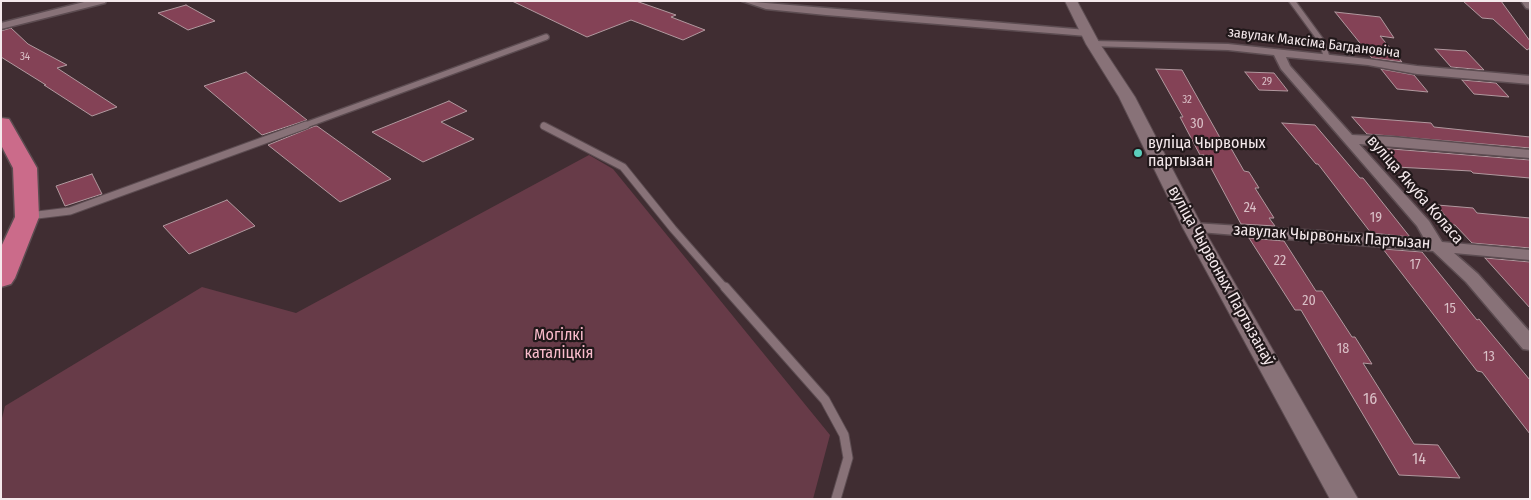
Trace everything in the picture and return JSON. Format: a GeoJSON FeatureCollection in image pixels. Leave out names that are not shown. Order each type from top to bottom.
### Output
{"type":"FeatureCollection","features":[{"type":"Feature","properties":{"kind":"highway"},"geometry":{"type":"LineString","coordinates":[[1,124],[25,168],[27,217],[1,278]]}},
{"type":"Feature","properties":{"kind":"street"},"geometry":{"type":"LineString","coordinates":[[1,26],[101,1]]}},
{"type":"Feature","properties":{"kind":"street","name":"завулак Максіма Багдановіча"},"geometry":{"type":"LineString","coordinates":[[747,1],[766,6],[1090,38],[1228,47],[1368,62],[1417,70],[1530,80]]}},
{"type":"Feature","properties":{"kind":"street","name":"вуліца Чырвоных Партызанаў"},"geometry":{"type":"LineString","coordinates":[[1071,1],[1090,38],[1127,97],[1193,228],[1344,499]]}},
{"type":"Feature","properties":{"kind":"street"},"geometry":{"type":"LineString","coordinates":[[1526,1],[1530,6]]}},
{"type":"Feature","properties":{"kind":"street","name":"вуліца Якуба Коласа"},"geometry":{"type":"LineString","coordinates":[[1280,54],[1286,67],[1423,224],[1436,245],[1472,278],[1530,344]]}},
{"type":"Feature","properties":{"kind":"street"},"geometry":{"type":"LineString","coordinates":[[1348,140],[1394,141],[1530,154]]}},
{"type":"Feature","properties":{"kind":"street","name":"завулак Чырвоных Партызан"},"geometry":{"type":"LineString","coordinates":[[1193,228],[1436,245],[1530,255]]}},
{"type":"Feature","properties":{"kind":"lane"},"geometry":{"type":"LineString","coordinates":[[1292,1],[1322,42],[1328,58]]}},
{"type":"Feature","properties":{"kind":"lane"},"geometry":{"type":"LineString","coordinates":[[27,217],[70,212],[546,37]]}},
{"type":"Feature","properties":{"kind":"lane"},"geometry":{"type":"LineString","coordinates":[[544,126],[623,167],[673,229],[825,400],[844,435],[848,458],[836,499]]}},
{"type":"Feature","properties":{"kind":"green space","name":"Могілкі каталіцкія"},"geometry":{"type":"Polygon","coordinates":[[[589,155],[613,169],[830,435],[813,499],[1,499],[1,422],[5,406],[202,287],[296,313],[589,155]]]}},
{"type":"Feature","properties":{"kind":"building"},"geometry":{"type":"Polygon","coordinates":[[[512,1],[636,1],[676,15],[671,17],[705,30],[683,40],[631,20],[587,37],[512,1]]]}},
{"type":"Feature","properties":{"kind":"building"},"geometry":{"type":"Polygon","coordinates":[[[1463,1],[1501,1],[1530,41],[1530,48],[1527,50],[1493,19],[1482,18],[1463,1]]]}},
{"type":"Feature","properties":{"kind":"building"},"geometry":{"type":"Polygon","coordinates":[[[186,5],[215,21],[188,30],[158,13],[186,5]]]}},
{"type":"Feature","properties":{"kind":"building"},"geometry":{"type":"Polygon","coordinates":[[[1335,12],[1380,17],[1394,38],[1380,36],[1402,62],[1372,58],[1335,12]]]}},
{"type":"Feature","properties":{"kind":"building"},"geometry":{"type":"Polygon","coordinates":[[[11,28],[28,44],[67,65],[57,68],[117,107],[92,116],[1,57],[1,31],[11,28]]]}},
{"type":"Feature","properties":{"kind":"building"},"geometry":{"type":"Polygon","coordinates":[[[1435,49],[1466,51],[1484,70],[1451,67],[1435,49]]]}},
{"type":"Feature","properties":{"kind":"building"},"geometry":{"type":"Polygon","coordinates":[[[1156,69],[1182,70],[1223,143],[1228,143],[1244,171],[1249,172],[1259,188],[1255,188],[1274,218],[1269,218],[1275,226],[1241,224],[1204,155],[1200,155],[1180,117],[1183,117],[1156,69]]]}},
{"type":"Feature","properties":{"kind":"building"},"geometry":{"type":"Polygon","coordinates":[[[1381,69],[1414,75],[1428,92],[1397,89],[1381,69]]]}},
{"type":"Feature","properties":{"kind":"building"},"geometry":{"type":"Polygon","coordinates":[[[246,72],[307,120],[262,135],[204,86],[246,72]]]}},
{"type":"Feature","properties":{"kind":"building"},"geometry":{"type":"Polygon","coordinates":[[[1245,72],[1274,73],[1288,91],[1259,90],[1245,72]]]}},
{"type":"Feature","properties":{"kind":"building"},"geometry":{"type":"Polygon","coordinates":[[[1462,80],[1496,83],[1509,97],[1474,94],[1462,80]]]}},
{"type":"Feature","properties":{"kind":"building"},"geometry":{"type":"Polygon","coordinates":[[[449,101],[467,111],[441,122],[474,139],[423,162],[372,132],[449,101]]]}},
{"type":"Feature","properties":{"kind":"building"},"geometry":{"type":"Polygon","coordinates":[[[1352,117],[1431,123],[1434,127],[1530,137],[1530,148],[1367,134],[1352,117]]]}},
{"type":"Feature","properties":{"kind":"building"},"geometry":{"type":"Polygon","coordinates":[[[1282,123],[1315,125],[1360,178],[1363,178],[1410,237],[1371,233],[1318,164],[1316,164],[1282,123]]]}},
{"type":"Feature","properties":{"kind":"building"},"geometry":{"type":"Polygon","coordinates":[[[315,126],[391,179],[340,202],[268,145],[315,126]]]}},
{"type":"Feature","properties":{"kind":"building"},"geometry":{"type":"Polygon","coordinates":[[[1379,148],[1530,160],[1530,178],[1473,173],[1471,171],[1396,167],[1379,148]]]}},
{"type":"Feature","properties":{"kind":"building"},"geometry":{"type":"Polygon","coordinates":[[[92,174],[102,194],[65,206],[56,186],[92,174]]]}},
{"type":"Feature","properties":{"kind":"building"},"geometry":{"type":"Polygon","coordinates":[[[227,200],[255,226],[189,254],[163,226],[227,200]]]}},
{"type":"Feature","properties":{"kind":"building"},"geometry":{"type":"Polygon","coordinates":[[[1437,205],[1473,208],[1477,213],[1530,218],[1530,248],[1472,243],[1455,225],[1452,225],[1437,205]]]}},
{"type":"Feature","properties":{"kind":"building"},"geometry":{"type":"Polygon","coordinates":[[[1249,238],[1284,241],[1316,291],[1322,291],[1352,337],[1355,337],[1372,364],[1363,363],[1414,444],[1438,445],[1460,478],[1399,475],[1301,310],[1295,310],[1249,238]]]}},
{"type":"Feature","properties":{"kind":"building"},"geometry":{"type":"Polygon","coordinates":[[[1383,249],[1422,252],[1477,320],[1479,319],[1530,380],[1530,434],[1482,372],[1477,371],[1383,249]]]}},
{"type":"Feature","properties":{"kind":"building"},"geometry":{"type":"Polygon","coordinates":[[[1485,258],[1530,262],[1530,308],[1485,258]]]}},
{"type":"Feature","properties":{"kind":"place","name":"вуліца Чырвоных партызан"},"geometry":{"type":"Point","coordinates":[1138,153]}}]}
